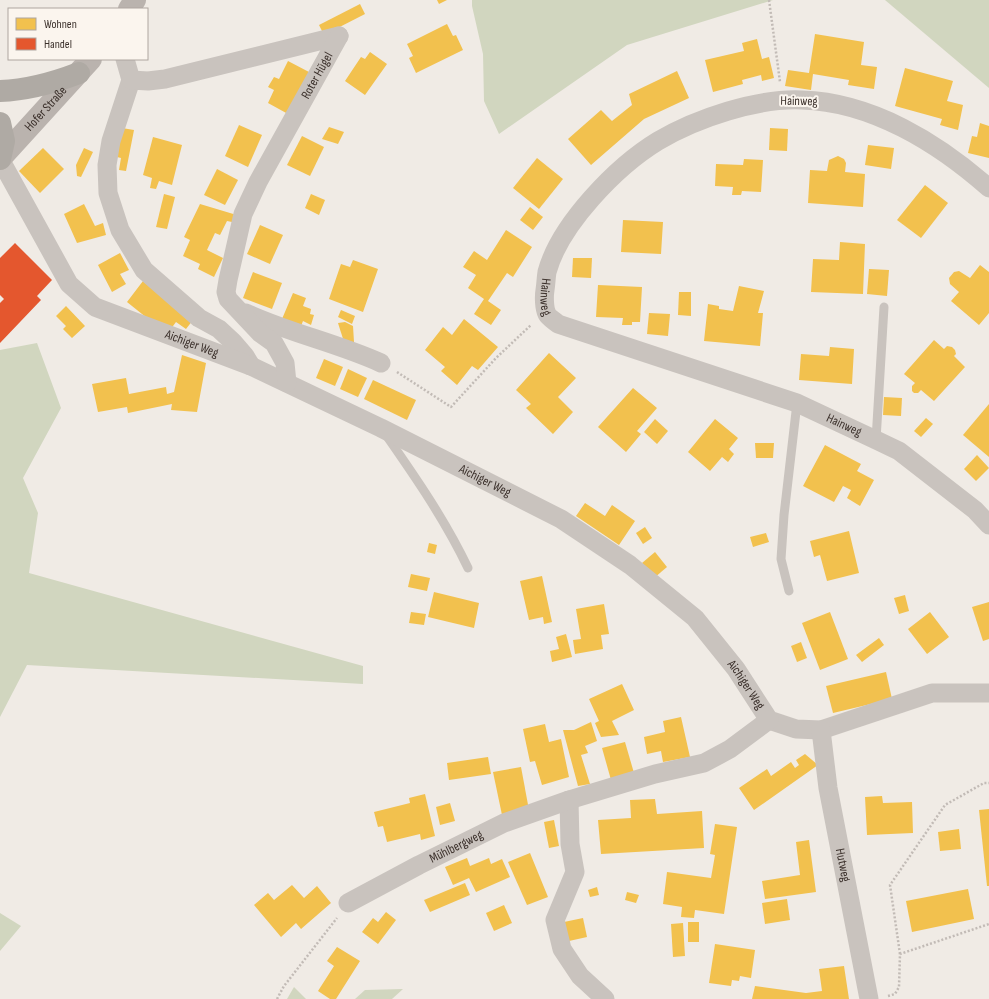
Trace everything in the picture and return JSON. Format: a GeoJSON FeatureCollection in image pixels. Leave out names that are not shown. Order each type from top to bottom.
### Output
{"type":"FeatureCollection","features":[{"type":"Feature","properties":{"kind":"highway"},"geometry":{"type":"LineString","coordinates":[[0,91],[21,90],[39,86],[85,66]]}},
{"type":"Feature","properties":{"kind":"highway"},"geometry":{"type":"LineString","coordinates":[[0,123],[4,141],[0,159]]}},
{"type":"Feature","properties":{"kind":"street","name":"Roter Hügel"},"geometry":{"type":"LineString","coordinates":[[131,80],[148,81],[171,78],[339,36],[274,149],[243,214],[231,262],[226,292],[228,300],[260,333],[274,344],[285,362],[287,383]]}},
{"type":"Feature","properties":{"kind":"street"},"geometry":{"type":"LineString","coordinates":[[125,60],[131,80],[111,141],[107,166],[108,193],[120,230],[144,270],[199,318],[223,333],[245,356],[250,366]]}},
{"type":"Feature","properties":{"kind":"street","name":"Hofer Straße"},"geometry":{"type":"LineString","coordinates":[[0,159],[85,66]]}},
{"type":"Feature","properties":{"kind":"street","name":"Hainweg"},"geometry":{"type":"LineString","coordinates":[[989,188],[962,164],[917,134],[882,118],[828,102],[783,100],[751,104],[697,123],[659,140],[634,157],[580,213],[561,242],[547,272],[544,297],[547,314],[558,324],[797,403],[899,451],[975,510],[989,525]]}},
{"type":"Feature","properties":{"kind":"street","name":"Aichiger Weg"},"geometry":{"type":"LineString","coordinates":[[0,159],[69,284],[96,307],[250,366],[381,428],[562,519],[630,565],[695,618],[736,668],[769,720],[796,729],[821,730],[932,693],[989,692]]}},
{"type":"Feature","properties":{"kind":"street"},"geometry":{"type":"LineString","coordinates":[[237,309],[265,322],[355,352],[381,363]]}},
{"type":"Feature","properties":{"kind":"street","name":"Mühlbergweg"},"geometry":{"type":"LineString","coordinates":[[348,903],[419,864],[504,822],[569,800],[655,774],[704,763],[730,749],[769,720]]}},
{"type":"Feature","properties":{"kind":"street","name":"Hutweg"},"geometry":{"type":"LineString","coordinates":[[821,730],[828,788],[875,998]]}},
{"type":"Feature","properties":{"kind":"street"},"geometry":{"type":"LineString","coordinates":[[569,800],[570,844],[575,872],[556,920],[562,950],[580,976],[605,999]]}},
{"type":"Feature","properties":{"kind":"lane"},"geometry":{"type":"LineString","coordinates":[[876,440],[884,307]]}},
{"type":"Feature","properties":{"kind":"lane"},"geometry":{"type":"LineString","coordinates":[[789,591],[782,559],[784,515],[797,403]]}},
{"type":"Feature","properties":{"kind":"lane"},"geometry":{"type":"LineString","coordinates":[[381,428],[424,490],[452,535],[468,568]]}},
{"type":"Feature","properties":{"kind":"path"},"geometry":{"type":"LineString","coordinates":[[769,0],[783,100]]}},
{"type":"Feature","properties":{"kind":"path"},"geometry":{"type":"LineString","coordinates":[[381,363],[451,407],[525,328],[547,314]]}},
{"type":"Feature","properties":{"kind":"path"},"geometry":{"type":"LineString","coordinates":[[875,998],[895,994],[899,986],[900,954],[890,885],[944,805],[984,783],[989,783]]}},
{"type":"Feature","properties":{"kind":"path"},"geometry":{"type":"LineString","coordinates":[[277,999],[284,986],[348,903]]}},
{"type":"Feature","properties":{"kind":"path"},"geometry":{"type":"LineString","coordinates":[[900,954],[989,924]]}},
{"type":"Feature","properties":{"kind":"green space"},"geometry":{"type":"Polygon","coordinates":[[[472,0],[773,0],[627,45],[499,134],[484,101],[483,54],[472,0]]]}},
{"type":"Feature","properties":{"kind":"green space"},"geometry":{"type":"Polygon","coordinates":[[[885,0],[989,0],[989,88],[885,0]]]}},
{"type":"Feature","properties":{"kind":"green space"},"geometry":{"type":"Polygon","coordinates":[[[37,343],[61,408],[23,478],[38,513],[29,573],[363,666],[363,684],[27,665],[0,717],[0,350],[37,343]]]}},
{"type":"Feature","properties":{"kind":"green space"},"geometry":{"type":"Polygon","coordinates":[[[0,913],[21,926],[0,951],[0,913]]]}},
{"type":"Feature","properties":{"kind":"green space"},"geometry":{"type":"Polygon","coordinates":[[[294,987],[306,999],[287,999],[294,987]]]}},
{"type":"Feature","properties":{"kind":"green space"},"geometry":{"type":"Polygon","coordinates":[[[403,989],[392,999],[355,999],[365,990],[403,989]]]}},
{"type":"Feature","properties":{"kind":"building: Wohnen"},"geometry":{"type":"Polygon","coordinates":[[[437,0],[447,0],[439,4],[437,0]]]}},
{"type":"Feature","properties":{"kind":"building: Wohnen"},"geometry":{"type":"Polygon","coordinates":[[[360,4],[365,14],[324,35],[319,25],[360,4]]]}},
{"type":"Feature","properties":{"kind":"building: Wohnen"},"geometry":{"type":"Polygon","coordinates":[[[447,24],[453,36],[456,35],[463,50],[416,73],[409,58],[413,56],[407,44],[447,24]]]}},
{"type":"Feature","properties":{"kind":"building: Wohnen"},"geometry":{"type":"Polygon","coordinates":[[[815,34],[864,42],[861,65],[877,67],[874,89],[848,85],[849,80],[813,74],[811,90],[785,86],[788,70],[809,73],[815,34]]]}},
{"type":"Feature","properties":{"kind":"building: Wohnen"},"geometry":{"type":"Polygon","coordinates":[[[757,39],[762,59],[769,57],[774,78],[762,81],[761,75],[742,80],[743,84],[713,92],[705,60],[744,51],[742,43],[757,39]]]}},
{"type":"Feature","properties":{"kind":"building: Wohnen"},"geometry":{"type":"Polygon","coordinates":[[[370,52],[387,64],[365,95],[345,81],[361,57],[365,59],[370,52]]]}},
{"type":"Feature","properties":{"kind":"building: Wohnen"},"geometry":{"type":"Polygon","coordinates":[[[288,61],[309,72],[288,114],[268,103],[274,90],[268,87],[274,77],[279,79],[288,61]]]}},
{"type":"Feature","properties":{"kind":"building: Wohnen"},"geometry":{"type":"Polygon","coordinates":[[[905,68],[953,81],[947,101],[963,105],[958,130],[940,125],[942,119],[895,106],[905,68]]]}},
{"type":"Feature","properties":{"kind":"building: Wohnen"},"geometry":{"type":"Polygon","coordinates":[[[677,71],[689,98],[644,119],[591,165],[568,139],[601,110],[612,121],[632,105],[629,94],[677,71]]]}},
{"type":"Feature","properties":{"kind":"building: Wohnen"},"geometry":{"type":"Polygon","coordinates":[[[980,123],[989,126],[989,158],[968,153],[972,136],[977,137],[980,123]]]}},
{"type":"Feature","properties":{"kind":"building: Wohnen"},"geometry":{"type":"Polygon","coordinates":[[[239,125],[262,135],[248,167],[225,156],[239,125]]]}},
{"type":"Feature","properties":{"kind":"building: Wohnen"},"geometry":{"type":"Polygon","coordinates":[[[329,127],[344,132],[338,144],[322,139],[329,127]]]}},
{"type":"Feature","properties":{"kind":"building: Wohnen"},"geometry":{"type":"Polygon","coordinates":[[[122,128],[134,130],[126,171],[119,170],[121,158],[117,157],[122,128]]]}},
{"type":"Feature","properties":{"kind":"building: Wohnen"},"geometry":{"type":"Polygon","coordinates":[[[770,128],[788,129],[787,151],[769,150],[770,128]]]}},
{"type":"Feature","properties":{"kind":"building: Wohnen"},"geometry":{"type":"Polygon","coordinates":[[[302,136],[324,147],[310,176],[287,165],[302,136]]]}},
{"type":"Feature","properties":{"kind":"building: Wohnen"},"geometry":{"type":"Polygon","coordinates":[[[153,137],[182,145],[172,185],[159,181],[156,189],[150,188],[152,178],[143,175],[153,137]]]}},
{"type":"Feature","properties":{"kind":"building: Wohnen"},"geometry":{"type":"Polygon","coordinates":[[[868,145],[894,148],[891,169],[865,165],[868,145]]]}},
{"type":"Feature","properties":{"kind":"building: Wohnen"},"geometry":{"type":"Polygon","coordinates":[[[43,148],[64,169],[40,193],[19,171],[43,148]]]}},
{"type":"Feature","properties":{"kind":"building: Wohnen"},"geometry":{"type":"Polygon","coordinates":[[[84,148],[93,152],[81,177],[77,176],[76,165],[84,148]]]}},
{"type":"Feature","properties":{"kind":"building: Wohnen"},"geometry":{"type":"Polygon","coordinates":[[[838,156],[844,159],[846,163],[845,172],[865,174],[863,207],[808,203],[810,170],[827,171],[829,160],[838,156]]]}},
{"type":"Feature","properties":{"kind":"building: Wohnen"},"geometry":{"type":"Polygon","coordinates":[[[537,158],[563,179],[539,209],[513,188],[537,158]]]}},
{"type":"Feature","properties":{"kind":"building: Wohnen"},"geometry":{"type":"Polygon","coordinates":[[[744,159],[763,160],[761,192],[742,191],[741,195],[732,195],[733,187],[715,186],[716,164],[743,165],[744,159]]]}},
{"type":"Feature","properties":{"kind":"building: Wohnen"},"geometry":{"type":"Polygon","coordinates":[[[217,169],[238,180],[225,205],[204,195],[217,169]]]}},
{"type":"Feature","properties":{"kind":"building: Wohnen"},"geometry":{"type":"Polygon","coordinates":[[[925,185],[948,203],[921,238],[897,220],[925,185]]]}},
{"type":"Feature","properties":{"kind":"building: Wohnen"},"geometry":{"type":"Polygon","coordinates":[[[164,194],[175,197],[167,229],[156,227],[164,194]]]}},
{"type":"Feature","properties":{"kind":"building: Wohnen"},"geometry":{"type":"Polygon","coordinates":[[[311,194],[325,200],[319,215],[305,208],[311,194]]]}},
{"type":"Feature","properties":{"kind":"building: Wohnen"},"geometry":{"type":"Polygon","coordinates":[[[84,204],[95,226],[103,223],[106,235],[77,243],[64,214],[84,204]]]}},
{"type":"Feature","properties":{"kind":"building: Wohnen"},"geometry":{"type":"Polygon","coordinates":[[[200,204],[240,216],[237,223],[227,221],[220,235],[215,233],[207,250],[223,258],[214,277],[198,269],[200,264],[183,256],[190,240],[184,237],[200,204]]]}},
{"type":"Feature","properties":{"kind":"building: Wohnen"},"geometry":{"type":"Polygon","coordinates":[[[530,207],[543,217],[533,230],[520,220],[530,207]]]}},
{"type":"Feature","properties":{"kind":"building: Wohnen"},"geometry":{"type":"Polygon","coordinates":[[[623,220],[663,222],[661,254],[621,252],[623,220]]]}},
{"type":"Feature","properties":{"kind":"building: Wohnen"},"geometry":{"type":"Polygon","coordinates":[[[260,225],[283,235],[270,264],[247,254],[260,225]]]}},
{"type":"Feature","properties":{"kind":"building: Wohnen"},"geometry":{"type":"Polygon","coordinates":[[[506,230],[532,247],[513,277],[507,273],[488,301],[501,310],[491,325],[474,314],[484,299],[468,288],[476,275],[463,267],[474,251],[487,260],[506,230]]]}},
{"type":"Feature","properties":{"kind":"building: Wohnen"},"geometry":{"type":"Polygon","coordinates":[[[840,242],[865,244],[863,294],[811,292],[813,259],[839,260],[840,242]]]}},
{"type":"Feature","properties":{"kind":"building: Wohnen"},"geometry":{"type":"Polygon","coordinates":[[[120,253],[129,270],[120,274],[126,284],[112,292],[98,265],[120,253]]]}},
{"type":"Feature","properties":{"kind":"building: Wohnen"},"geometry":{"type":"Polygon","coordinates":[[[573,258],[592,258],[591,278],[572,277],[573,258]]]}},
{"type":"Feature","properties":{"kind":"building: Wohnen"},"geometry":{"type":"Polygon","coordinates":[[[353,260],[378,269],[363,312],[329,299],[341,264],[350,267],[353,260]]]}},
{"type":"Feature","properties":{"kind":"building: Wohnen"},"geometry":{"type":"Polygon","coordinates":[[[980,265],[989,272],[989,313],[979,325],[951,301],[959,292],[950,284],[949,278],[954,272],[959,271],[970,278],[980,265]]]}},
{"type":"Feature","properties":{"kind":"building: Wohnen"},"geometry":{"type":"Polygon","coordinates":[[[869,269],[889,270],[887,296],[867,294],[869,269]]]}},
{"type":"Feature","properties":{"kind":"building: Wohnen"},"geometry":{"type":"Polygon","coordinates":[[[253,272],[282,283],[272,309],[243,298],[253,272]]]}},
{"type":"Feature","properties":{"kind":"building: Wohnen"},"geometry":{"type":"Polygon","coordinates":[[[143,281],[193,320],[186,329],[176,322],[170,330],[157,326],[127,302],[143,281]]]}},
{"type":"Feature","properties":{"kind":"building: Wohnen"},"geometry":{"type":"Polygon","coordinates":[[[598,285],[642,287],[640,322],[632,322],[632,325],[622,325],[623,318],[596,317],[598,285]]]}},
{"type":"Feature","properties":{"kind":"building: Wohnen"},"geometry":{"type":"Polygon","coordinates":[[[739,286],[764,291],[758,313],[763,313],[760,346],[704,341],[708,304],[719,306],[719,309],[733,311],[739,286]]]}},
{"type":"Feature","properties":{"kind":"building: Wohnen"},"geometry":{"type":"Polygon","coordinates":[[[679,292],[691,292],[691,316],[678,315],[679,292]]]}},
{"type":"Feature","properties":{"kind":"building: Wohnen"},"geometry":{"type":"Polygon","coordinates":[[[293,293],[306,298],[303,306],[311,309],[310,314],[314,315],[311,325],[303,321],[301,326],[282,319],[293,293]]]}},
{"type":"Feature","properties":{"kind":"building: Wohnen"},"geometry":{"type":"Polygon","coordinates":[[[66,306],[85,326],[72,338],[63,329],[66,326],[56,316],[66,306]]]}},
{"type":"Feature","properties":{"kind":"building: Wohnen"},"geometry":{"type":"Polygon","coordinates":[[[341,310],[355,316],[352,324],[338,317],[341,310]]]}},
{"type":"Feature","properties":{"kind":"building: Wohnen"},"geometry":{"type":"Polygon","coordinates":[[[649,313],[670,314],[668,336],[647,334],[649,313]]]}},
{"type":"Feature","properties":{"kind":"building: Wohnen"},"geometry":{"type":"Polygon","coordinates":[[[464,319],[498,347],[478,370],[472,366],[457,385],[441,371],[445,367],[425,350],[443,327],[452,335],[464,319]]]}},
{"type":"Feature","properties":{"kind":"building: Wohnen"},"geometry":{"type":"Polygon","coordinates":[[[345,322],[353,326],[354,342],[344,342],[338,323],[345,322]]]}},
{"type":"Feature","properties":{"kind":"building: Wohnen"},"geometry":{"type":"Polygon","coordinates":[[[934,340],[944,349],[947,346],[952,347],[956,354],[954,356],[965,367],[934,401],[921,390],[918,393],[914,393],[912,391],[912,386],[915,383],[904,374],[934,340]]]}},
{"type":"Feature","properties":{"kind":"building: Wohnen"},"geometry":{"type":"Polygon","coordinates":[[[830,347],[854,349],[852,384],[799,380],[801,354],[829,356],[830,347]]]}},
{"type":"Feature","properties":{"kind":"building: Wohnen"},"geometry":{"type":"Polygon","coordinates":[[[549,353],[576,378],[558,397],[573,412],[553,434],[526,408],[531,404],[516,390],[549,353]]]}},
{"type":"Feature","properties":{"kind":"building: Wohnen"},"geometry":{"type":"Polygon","coordinates":[[[182,355],[206,363],[197,412],[171,410],[172,404],[128,413],[127,407],[98,412],[92,384],[126,378],[129,394],[166,387],[167,394],[174,392],[182,355]]]}},
{"type":"Feature","properties":{"kind":"building: Wohnen"},"geometry":{"type":"Polygon","coordinates":[[[324,359],[343,367],[335,386],[316,378],[324,359]]]}},
{"type":"Feature","properties":{"kind":"building: Wohnen"},"geometry":{"type":"Polygon","coordinates":[[[348,369],[367,378],[358,397],[340,389],[348,369]]]}},
{"type":"Feature","properties":{"kind":"building: Wohnen"},"geometry":{"type":"Polygon","coordinates":[[[373,380],[416,400],[407,420],[364,399],[373,380]]]}},
{"type":"Feature","properties":{"kind":"building: Wohnen"},"geometry":{"type":"Polygon","coordinates":[[[633,388],[657,408],[637,431],[641,434],[626,452],[598,427],[633,388]]]}},
{"type":"Feature","properties":{"kind":"building: Wohnen"},"geometry":{"type":"Polygon","coordinates":[[[884,397],[902,398],[901,416],[883,415],[884,397]]]}},
{"type":"Feature","properties":{"kind":"building: Wohnen"},"geometry":{"type":"Polygon","coordinates":[[[989,404],[989,457],[963,435],[989,404]]]}},
{"type":"Feature","properties":{"kind":"building: Wohnen"},"geometry":{"type":"Polygon","coordinates":[[[926,418],[933,424],[921,437],[914,431],[926,418]]]}},
{"type":"Feature","properties":{"kind":"building: Wohnen"},"geometry":{"type":"Polygon","coordinates":[[[655,419],[668,431],[657,444],[644,432],[655,419]]]}},
{"type":"Feature","properties":{"kind":"building: Wohnen"},"geometry":{"type":"Polygon","coordinates":[[[715,419],[738,438],[729,449],[734,454],[728,462],[722,457],[710,471],[688,452],[715,419]]]}},
{"type":"Feature","properties":{"kind":"building: Wohnen"},"geometry":{"type":"Polygon","coordinates":[[[755,443],[774,443],[773,458],[756,458],[755,443]]]}},
{"type":"Feature","properties":{"kind":"building: Wohnen"},"geometry":{"type":"Polygon","coordinates":[[[825,445],[861,464],[857,471],[874,480],[860,506],[847,498],[851,490],[843,486],[834,502],[803,486],[825,445]]]}},
{"type":"Feature","properties":{"kind":"building: Wohnen"},"geometry":{"type":"Polygon","coordinates":[[[977,455],[989,468],[976,481],[964,469],[977,455]]]}},
{"type":"Feature","properties":{"kind":"building: Wohnen"},"geometry":{"type":"Polygon","coordinates":[[[585,503],[605,516],[612,505],[635,521],[619,545],[576,516],[585,503]]]}},
{"type":"Feature","properties":{"kind":"building: Wohnen"},"geometry":{"type":"Polygon","coordinates":[[[645,527],[652,538],[643,544],[636,533],[645,527]]]}},
{"type":"Feature","properties":{"kind":"building: Wohnen"},"geometry":{"type":"Polygon","coordinates":[[[849,531],[859,573],[827,581],[820,555],[814,557],[810,541],[849,531]]]}},
{"type":"Feature","properties":{"kind":"building: Wohnen"},"geometry":{"type":"Polygon","coordinates":[[[766,533],[769,542],[753,547],[750,537],[766,533]]]}},
{"type":"Feature","properties":{"kind":"building: Wohnen"},"geometry":{"type":"Polygon","coordinates":[[[429,543],[437,545],[435,554],[427,552],[429,543]]]}},
{"type":"Feature","properties":{"kind":"building: Wohnen"},"geometry":{"type":"Polygon","coordinates":[[[655,552],[667,567],[654,578],[642,563],[655,552]]]}},
{"type":"Feature","properties":{"kind":"building: Wohnen"},"geometry":{"type":"Polygon","coordinates":[[[411,574],[430,578],[427,591],[408,587],[411,574]]]}},
{"type":"Feature","properties":{"kind":"building: Wohnen"},"geometry":{"type":"Polygon","coordinates":[[[542,576],[552,622],[544,624],[543,617],[529,620],[520,581],[542,576]]]}},
{"type":"Feature","properties":{"kind":"building: Wohnen"},"geometry":{"type":"Polygon","coordinates":[[[434,592],[479,603],[474,628],[428,617],[434,592]]]}},
{"type":"Feature","properties":{"kind":"building: Wohnen"},"geometry":{"type":"Polygon","coordinates":[[[905,595],[909,611],[899,614],[894,598],[905,595]]]}},
{"type":"Feature","properties":{"kind":"building: Wohnen"},"geometry":{"type":"Polygon","coordinates":[[[989,602],[989,639],[983,641],[972,607],[989,602]]]}},
{"type":"Feature","properties":{"kind":"building: Wohnen"},"geometry":{"type":"Polygon","coordinates":[[[604,604],[609,634],[601,635],[603,649],[575,654],[573,640],[581,639],[576,609],[604,604]]]}},
{"type":"Feature","properties":{"kind":"building: Wohnen"},"geometry":{"type":"Polygon","coordinates":[[[411,612],[426,614],[424,625],[409,623],[411,612]]]}},
{"type":"Feature","properties":{"kind":"building: Wohnen"},"geometry":{"type":"Polygon","coordinates":[[[830,612],[848,659],[820,670],[802,623],[830,612]]]}},
{"type":"Feature","properties":{"kind":"building: Wohnen"},"geometry":{"type":"Polygon","coordinates":[[[930,612],[949,637],[927,654],[908,629],[930,612]]]}},
{"type":"Feature","properties":{"kind":"building: Wohnen"},"geometry":{"type":"Polygon","coordinates":[[[566,634],[572,657],[552,662],[550,651],[559,649],[556,637],[566,634]]]}},
{"type":"Feature","properties":{"kind":"building: Wohnen"},"geometry":{"type":"Polygon","coordinates":[[[879,638],[884,645],[862,662],[856,655],[879,638]]]}},
{"type":"Feature","properties":{"kind":"building: Wohnen"},"geometry":{"type":"Polygon","coordinates":[[[801,642],[807,658],[797,662],[791,646],[801,642]]]}},
{"type":"Feature","properties":{"kind":"building: Wohnen"},"geometry":{"type":"Polygon","coordinates":[[[886,672],[892,699],[833,713],[826,686],[886,672]]]}},
{"type":"Feature","properties":{"kind":"building: Wohnen"},"geometry":{"type":"Polygon","coordinates":[[[622,684],[634,710],[612,721],[619,735],[601,737],[595,723],[599,721],[589,699],[622,684]]]}},
{"type":"Feature","properties":{"kind":"building: Wohnen"},"geometry":{"type":"Polygon","coordinates":[[[681,717],[690,757],[663,762],[661,751],[647,754],[644,737],[665,732],[663,721],[681,717]]]}},
{"type":"Feature","properties":{"kind":"building: Wohnen"},"geometry":{"type":"Polygon","coordinates":[[[591,722],[597,741],[585,746],[588,753],[581,755],[590,784],[578,786],[563,730],[574,730],[591,722]]]}},
{"type":"Feature","properties":{"kind":"building: Wohnen"},"geometry":{"type":"Polygon","coordinates":[[[545,724],[549,742],[561,739],[569,777],[542,785],[535,761],[530,762],[523,729],[545,724]]]}},
{"type":"Feature","properties":{"kind":"building: Wohnen"},"geometry":{"type":"Polygon","coordinates":[[[625,742],[634,773],[611,780],[602,748],[625,742]]]}},
{"type":"Feature","properties":{"kind":"building: Wohnen"},"geometry":{"type":"Polygon","coordinates":[[[805,754],[818,765],[754,810],[739,788],[767,769],[771,776],[791,762],[795,768],[799,765],[796,760],[805,754]]]}},
{"type":"Feature","properties":{"kind":"building: Wohnen"},"geometry":{"type":"Polygon","coordinates":[[[488,757],[491,774],[449,780],[447,763],[488,757]]]}},
{"type":"Feature","properties":{"kind":"building: Wohnen"},"geometry":{"type":"Polygon","coordinates":[[[521,767],[529,810],[502,815],[493,772],[521,767]]]}},
{"type":"Feature","properties":{"kind":"building: Wohnen"},"geometry":{"type":"Polygon","coordinates":[[[425,794],[435,836],[421,840],[420,834],[387,842],[383,826],[378,827],[374,812],[410,803],[409,798],[425,794]]]}},
{"type":"Feature","properties":{"kind":"building: Wohnen"},"geometry":{"type":"Polygon","coordinates":[[[882,796],[883,803],[912,802],[913,833],[867,835],[865,797],[882,796]]]}},
{"type":"Feature","properties":{"kind":"building: Wohnen"},"geometry":{"type":"Polygon","coordinates":[[[655,799],[657,814],[702,811],[704,848],[601,854],[598,820],[631,818],[630,800],[655,799]]]}},
{"type":"Feature","properties":{"kind":"building: Wohnen"},"geometry":{"type":"Polygon","coordinates":[[[450,803],[455,821],[440,825],[436,807],[450,803]]]}},
{"type":"Feature","properties":{"kind":"building: Wohnen"},"geometry":{"type":"Polygon","coordinates":[[[989,809],[989,886],[987,886],[979,810],[989,809]]]}},
{"type":"Feature","properties":{"kind":"building: Wohnen"},"geometry":{"type":"Polygon","coordinates":[[[554,820],[559,846],[549,848],[544,822],[554,820]]]}},
{"type":"Feature","properties":{"kind":"building: Wohnen"},"geometry":{"type":"Polygon","coordinates":[[[715,824],[737,827],[724,914],[695,910],[694,918],[681,917],[682,907],[663,904],[667,872],[711,878],[715,855],[710,854],[715,824]]]}},
{"type":"Feature","properties":{"kind":"building: Wohnen"},"geometry":{"type":"Polygon","coordinates":[[[959,829],[961,849],[940,851],[938,832],[959,829]]]}},
{"type":"Feature","properties":{"kind":"building: Wohnen"},"geometry":{"type":"Polygon","coordinates":[[[809,840],[816,892],[765,899],[762,881],[800,875],[796,842],[809,840]]]}},
{"type":"Feature","properties":{"kind":"building: Wohnen"},"geometry":{"type":"Polygon","coordinates":[[[530,853],[548,897],[527,905],[508,862],[530,853]]]}},
{"type":"Feature","properties":{"kind":"building: Wohnen"},"geometry":{"type":"Polygon","coordinates":[[[467,858],[470,866],[489,858],[491,864],[502,859],[510,877],[476,892],[469,878],[453,885],[445,867],[467,858]]]}},
{"type":"Feature","properties":{"kind":"building: Wohnen"},"geometry":{"type":"Polygon","coordinates":[[[465,883],[470,895],[430,912],[424,900],[465,883]]]}},
{"type":"Feature","properties":{"kind":"building: Wohnen"},"geometry":{"type":"Polygon","coordinates":[[[292,885],[304,898],[317,886],[331,903],[301,929],[296,923],[281,937],[254,905],[268,893],[274,900],[292,885]]]}},
{"type":"Feature","properties":{"kind":"building: Wohnen"},"geometry":{"type":"Polygon","coordinates":[[[597,887],[599,895],[590,897],[588,890],[597,887]]]}},
{"type":"Feature","properties":{"kind":"building: Wohnen"},"geometry":{"type":"Polygon","coordinates":[[[968,889],[974,919],[912,932],[906,901],[968,889]]]}},
{"type":"Feature","properties":{"kind":"building: Wohnen"},"geometry":{"type":"Polygon","coordinates":[[[627,892],[639,895],[636,903],[625,900],[627,892]]]}},
{"type":"Feature","properties":{"kind":"building: Wohnen"},"geometry":{"type":"Polygon","coordinates":[[[787,899],[790,920],[765,924],[762,903],[787,899]]]}},
{"type":"Feature","properties":{"kind":"building: Wohnen"},"geometry":{"type":"Polygon","coordinates":[[[504,905],[512,923],[494,931],[486,913],[504,905]]]}},
{"type":"Feature","properties":{"kind":"building: Wohnen"},"geometry":{"type":"Polygon","coordinates":[[[386,912],[396,920],[378,944],[362,932],[373,918],[378,922],[386,912]]]}},
{"type":"Feature","properties":{"kind":"building: Wohnen"},"geometry":{"type":"Polygon","coordinates":[[[583,918],[587,937],[569,941],[564,922],[583,918]]]}},
{"type":"Feature","properties":{"kind":"building: Wohnen"},"geometry":{"type":"Polygon","coordinates":[[[688,922],[699,922],[699,942],[688,942],[688,922]]]}},
{"type":"Feature","properties":{"kind":"building: Wohnen"},"geometry":{"type":"Polygon","coordinates":[[[683,923],[685,956],[673,957],[671,924],[683,923]]]}},
{"type":"Feature","properties":{"kind":"building: Wohnen"},"geometry":{"type":"Polygon","coordinates":[[[715,944],[755,950],[751,978],[740,976],[739,981],[732,980],[731,986],[709,983],[715,944]]]}},
{"type":"Feature","properties":{"kind":"building: Wohnen"},"geometry":{"type":"Polygon","coordinates":[[[337,947],[360,961],[336,999],[330,999],[318,991],[334,966],[327,961],[337,947]]]}},
{"type":"Feature","properties":{"kind":"building: Wohnen"},"geometry":{"type":"Polygon","coordinates":[[[844,966],[849,999],[752,999],[755,986],[806,993],[822,991],[819,969],[844,966]]]}},
{"type":"Feature","properties":{"kind":"building: Handel"},"geometry":{"type":"Polygon","coordinates":[[[15,243],[52,280],[37,296],[41,300],[0,343],[0,303],[4,299],[0,295],[0,258],[15,243]]]}}]}
